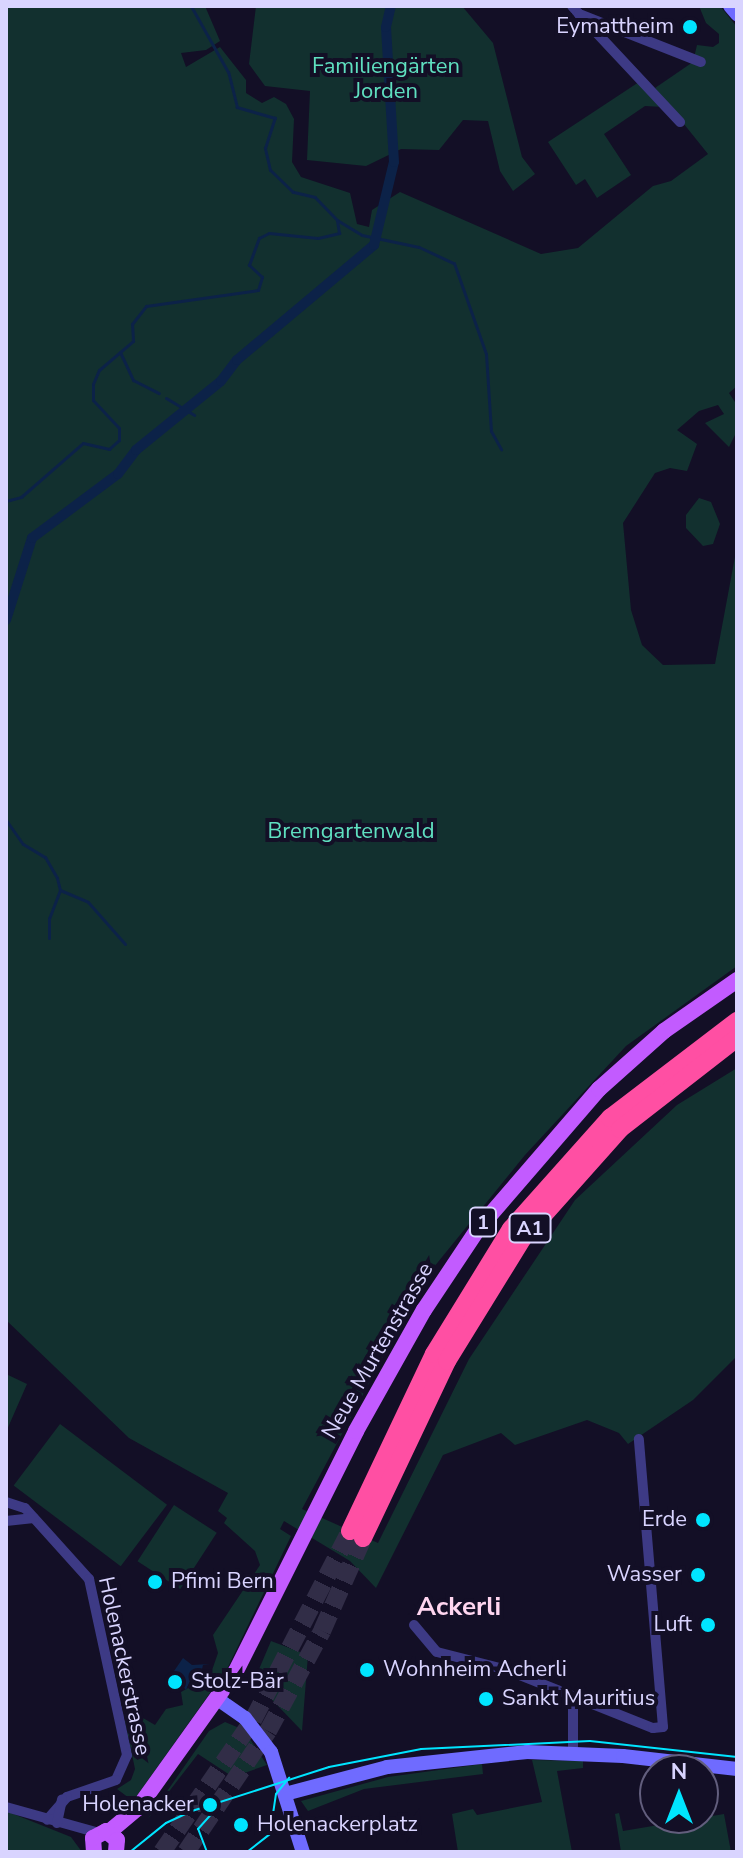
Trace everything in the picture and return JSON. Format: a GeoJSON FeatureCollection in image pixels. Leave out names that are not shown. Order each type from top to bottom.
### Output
{"type":"FeatureCollection","features":[{"type":"Feature","properties":{"kind":"highway","name":"A1"},"geometry":{"type":"LineString","coordinates":[[737,1021],[610,1118],[519,1219],[434,1354],[357,1535],[447,1361],[523,1238],[620,1129],[737,1038]]}},
{"type":"Feature","properties":{"kind":"main road","name":"Neue Murtenstrasse"},"geometry":{"type":"LineString","coordinates":[[101,1845],[138,1808],[219,1700],[345,1451],[464,1248],[523,1171],[590,1098],[664,1031],[737,980]]}},
{"type":"Feature","properties":{"kind":"street"},"geometry":{"type":"LineString","coordinates":[[730,6],[737,14]]}},
{"type":"Feature","properties":{"kind":"street"},"geometry":{"type":"LineString","coordinates":[[576,10],[701,62]]}},
{"type":"Feature","properties":{"kind":"street"},"geometry":{"type":"LineString","coordinates":[[576,10],[680,122]]}},
{"type":"Feature","properties":{"kind":"street"},"geometry":{"type":"LineString","coordinates":[[414,1625],[437,1652],[507,1670],[653,1728],[663,1727],[639,1439]]}},
{"type":"Feature","properties":{"kind":"street","name":"Holenackerstrasse"},"geometry":{"type":"LineString","coordinates":[[6,1502],[20,1505],[89,1579],[127,1755],[125,1770],[116,1780],[62,1800],[52,1821]]}},
{"type":"Feature","properties":{"kind":"street"},"geometry":{"type":"LineString","coordinates":[[6,1521],[34,1518]]}},
{"type":"Feature","properties":{"kind":"street"},"geometry":{"type":"LineString","coordinates":[[573,1697],[573,1752]]}},
{"type":"Feature","properties":{"kind":"street"},"geometry":{"type":"LineString","coordinates":[[219,1700],[245,1718],[266,1743],[303,1852]]}},
{"type":"Feature","properties":{"kind":"street"},"geometry":{"type":"LineString","coordinates":[[285,1794],[406,1764],[573,1752],[737,1769]]}},
{"type":"Feature","properties":{"kind":"street"},"geometry":{"type":"LineString","coordinates":[[6,1807],[71,1828],[101,1845]]}},
{"type":"Feature","properties":{"kind":"green space","name":"Bremgartenwald"},"geometry":{"type":"Polygon","coordinates":[[[6,6],[205,6],[220,41],[206,50],[181,53],[186,67],[220,47],[246,80],[246,93],[262,103],[274,97],[286,104],[294,119],[292,162],[301,177],[350,193],[357,224],[369,227],[372,210],[400,192],[541,254],[578,248],[653,186],[671,181],[708,154],[655,88],[693,62],[697,45],[713,47],[719,43],[719,34],[706,23],[699,6],[720,6],[737,27],[737,386],[729,393],[737,405],[737,431],[729,447],[705,423],[724,414],[718,405],[699,411],[677,430],[697,444],[687,471],[670,468],[655,473],[623,523],[631,610],[642,645],[663,665],[715,664],[737,546],[737,966],[626,1046],[525,1155],[425,1278],[302,1509],[378,1543],[469,1359],[575,1200],[677,1105],[737,1068],[737,1356],[693,1400],[628,1444],[619,1433],[587,1420],[515,1445],[501,1433],[443,1455],[376,1588],[350,1561],[284,1521],[280,1529],[291,1536],[227,1669],[133,1801],[117,1789],[131,1780],[135,1769],[125,1721],[143,1718],[155,1725],[166,1709],[183,1705],[181,1692],[210,1676],[218,1653],[213,1635],[260,1565],[255,1551],[224,1523],[227,1518],[218,1511],[228,1493],[129,1438],[6,1320],[6,6]]]}},
{"type":"Feature","properties":{"kind":"green space","name":"Familiengärten Jorden"},"geometry":{"type":"Polygon","coordinates":[[[256,6],[462,6],[493,43],[522,157],[535,174],[513,191],[500,171],[488,121],[463,120],[439,150],[401,149],[366,166],[307,160],[310,91],[265,86],[249,64],[256,6]]]}},
{"type":"Feature","properties":{"kind":"green space"},"geometry":{"type":"Polygon","coordinates":[[[639,82],[663,107],[645,106],[604,134],[631,175],[597,198],[585,179],[576,185],[548,142],[639,82]]]}},
{"type":"Feature","properties":{"kind":"green space"},"geometry":{"type":"Polygon","coordinates":[[[699,498],[711,502],[720,524],[713,544],[703,546],[686,528],[686,515],[699,498]]]}},
{"type":"Feature","properties":{"kind":"green space"},"geometry":{"type":"Polygon","coordinates":[[[6,1374],[27,1384],[6,1432],[6,1374]]]}},
{"type":"Feature","properties":{"kind":"green space"},"geometry":{"type":"Polygon","coordinates":[[[60,1424],[167,1505],[121,1566],[14,1485],[60,1424]]]}},
{"type":"Feature","properties":{"kind":"green space"},"geometry":{"type":"Polygon","coordinates":[[[174,1505],[217,1533],[180,1589],[138,1561],[174,1505]]]}},
{"type":"Feature","properties":{"kind":"green space"},"geometry":{"type":"Polygon","coordinates":[[[271,1641],[308,1655],[302,1731],[254,1681],[271,1641]]]}},
{"type":"Feature","properties":{"kind":"green space"},"geometry":{"type":"Polygon","coordinates":[[[225,1722],[244,1730],[267,1765],[233,1777],[198,1754],[147,1820],[209,1731],[225,1722]]]}},
{"type":"Feature","properties":{"kind":"green space"},"geometry":{"type":"Polygon","coordinates":[[[532,1760],[583,1761],[583,1768],[557,1771],[572,1852],[458,1852],[452,1814],[473,1809],[477,1815],[542,1802],[532,1760]]]}},
{"type":"Feature","properties":{"kind":"green space"},"geometry":{"type":"Polygon","coordinates":[[[482,1764],[483,1774],[364,1789],[308,1811],[301,1801],[388,1777],[482,1764]]]}},
{"type":"Feature","properties":{"kind":"green space"},"geometry":{"type":"Polygon","coordinates":[[[6,1811],[71,1837],[82,1852],[6,1852],[6,1811]]]}},
{"type":"Feature","properties":{"kind":"green space"},"geometry":{"type":"Polygon","coordinates":[[[619,1813],[623,1831],[639,1828],[639,1834],[719,1834],[719,1815],[724,1814],[731,1852],[621,1852],[615,1814],[619,1813]]]}},
{"type":"Feature","properties":{"kind":"water"},"geometry":{"type":"Polygon","coordinates":[[[183,1658],[192,1665],[210,1664],[203,1665],[200,1678],[192,1677],[186,1690],[172,1674],[183,1658]]]}},
{"type":"Feature","properties":{"kind":"waterway"},"geometry":{"type":"LineString","coordinates":[[6,501],[21,497],[83,443],[109,449],[119,440],[119,428],[93,400],[93,384],[99,370],[133,341],[132,324],[146,306],[258,290],[262,277],[249,265],[259,238],[269,233],[318,238],[339,233],[337,220],[315,197],[293,192],[270,170],[265,148],[275,118],[237,107],[228,72],[191,6]]}},
{"type":"Feature","properties":{"kind":"waterway"},"geometry":{"type":"LineString","coordinates":[[6,620],[32,538],[118,474],[136,450],[221,381],[237,360],[374,245],[394,162],[386,27],[391,6]]}},
{"type":"Feature","properties":{"kind":"waterway"},"geometry":{"type":"LineString","coordinates":[[737,103],[737,113]]}},
{"type":"Feature","properties":{"kind":"waterway"},"geometry":{"type":"LineString","coordinates":[[337,220],[362,235],[419,247],[454,263],[486,354],[491,431],[501,449]]}},
{"type":"Feature","properties":{"kind":"waterway"},"geometry":{"type":"LineString","coordinates":[[120,352],[133,380],[159,393]]}},
{"type":"Feature","properties":{"kind":"waterway"},"geometry":{"type":"LineString","coordinates":[[166,398],[194,415]]}},
{"type":"Feature","properties":{"kind":"waterway"},"geometry":{"type":"LineString","coordinates":[[6,820],[23,844],[45,857],[57,878],[60,890],[49,918],[49,938]]}},
{"type":"Feature","properties":{"kind":"waterway"},"geometry":{"type":"LineString","coordinates":[[60,890],[88,902],[125,944]]}},
{"type":"Feature","properties":{"kind":"tunnel"},"geometry":{"type":"LineString","coordinates":[[162,1852],[253,1720],[350,1531]]}},
{"type":"Feature","properties":{"kind":"tunnel"},"geometry":{"type":"LineString","coordinates":[[186,1852],[268,1731],[322,1631],[363,1538]]}},
{"type":"Feature","properties":{"kind":"tram line"},"geometry":{"type":"LineString","coordinates":[[130,1852],[166,1823],[192,1811],[329,1767],[421,1749],[590,1741],[737,1757]]}},
{"type":"Feature","properties":{"kind":"tram line"},"geometry":{"type":"LineString","coordinates":[[247,1852],[270,1834],[276,1794],[289,1778]]}},
{"type":"Feature","properties":{"kind":"tram line"},"geometry":{"type":"LineString","coordinates":[[207,1852],[198,1829],[215,1810]]}},
{"type":"Feature","properties":{"kind":"place","name":"Eymattheim"},"geometry":{"type":"Point","coordinates":[690,27]}},
{"type":"Feature","properties":{"kind":"place","name":"Erde"},"geometry":{"type":"Point","coordinates":[703,1520]}},
{"type":"Feature","properties":{"kind":"place","name":"Wasser"},"geometry":{"type":"Point","coordinates":[698,1575]}},
{"type":"Feature","properties":{"kind":"place","name":"Pfimi Bern"},"geometry":{"type":"Point","coordinates":[155,1582]}},
{"type":"Feature","properties":{"kind":"place","name":"Luft"},"geometry":{"type":"Point","coordinates":[708,1625]}},
{"type":"Feature","properties":{"kind":"place","name":"Wohnheim Acherli"},"geometry":{"type":"Point","coordinates":[367,1670]}},
{"type":"Feature","properties":{"kind":"place","name":"Stolz-Bär"},"geometry":{"type":"Point","coordinates":[175,1682]}},
{"type":"Feature","properties":{"kind":"place","name":"Sankt Mauritius"},"geometry":{"type":"Point","coordinates":[486,1699]}},
{"type":"Feature","properties":{"kind":"place","name":"Holenacker"},"geometry":{"type":"Point","coordinates":[210,1805]}},
{"type":"Feature","properties":{"kind":"place","name":"Holenackerplatz"},"geometry":{"type":"Point","coordinates":[241,1825]}},
{"type":"Feature","properties":{"kind":"district","name":"Ackerli"},"geometry":{"type":"Point","coordinates":[459,1607]}}]}
